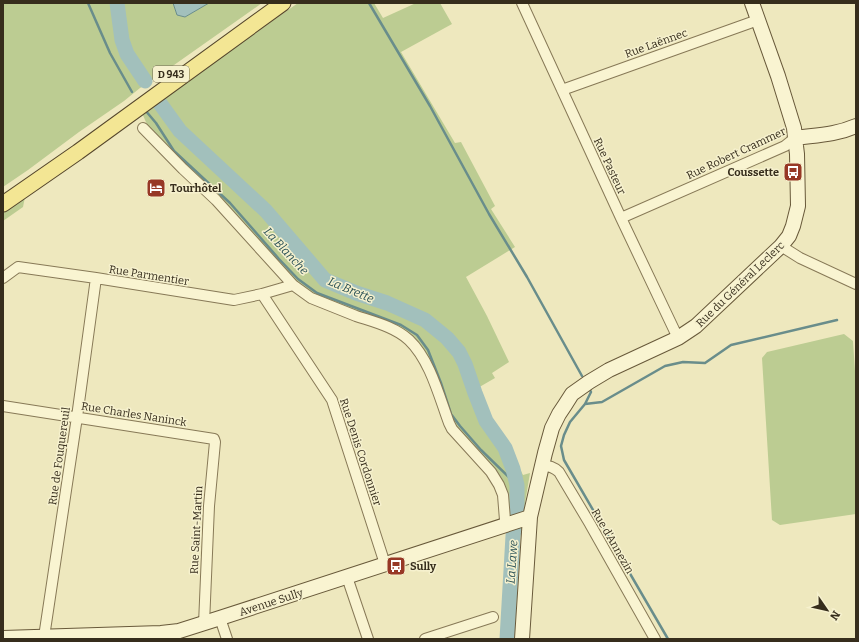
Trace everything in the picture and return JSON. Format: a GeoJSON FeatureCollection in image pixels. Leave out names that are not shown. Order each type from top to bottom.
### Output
{"type":"FeatureCollection","features":[{"type":"Feature","properties":{"kind":"main road","name":"D 943"},"geometry":{"type":"LineString","coordinates":[[3,192],[271,3]]}},
{"type":"Feature","properties":{"kind":"main road","name":"D 943"},"geometry":{"type":"LineString","coordinates":[[3,204],[124,119],[283,3]]}},
{"type":"Feature","properties":{"kind":"street","name":"Rue Pasteur"},"geometry":{"type":"LineString","coordinates":[[522,3],[678,338]]}},
{"type":"Feature","properties":{"kind":"street","name":"Rue du Général Leclerc"},"geometry":{"type":"LineString","coordinates":[[522,639],[528,518],[552,428],[572,394],[609,370],[678,338],[696,326],[781,246],[789,236],[793,226],[798,206],[797,154],[794,128],[778,76],[752,3]]}},
{"type":"Feature","properties":{"kind":"street","name":"Rue Laënnec"},"geometry":{"type":"LineString","coordinates":[[562,90],[758,20]]}},
{"type":"Feature","properties":{"kind":"street"},"geometry":{"type":"LineString","coordinates":[[795,138],[829,134],[844,131],[856,126]]}},
{"type":"Feature","properties":{"kind":"street"},"geometry":{"type":"LineString","coordinates":[[143,128],[216,200],[293,285],[310,298],[396,331],[415,346],[427,366],[452,429],[491,472],[499,485],[503,496],[506,525]]}},
{"type":"Feature","properties":{"kind":"street","name":"Rue Robert Crammer"},"geometry":{"type":"LineString","coordinates":[[621,218],[785,146],[795,138]]}},
{"type":"Feature","properties":{"kind":"street"},"geometry":{"type":"LineString","coordinates":[[781,246],[800,258],[856,284]]}},
{"type":"Feature","properties":{"kind":"street","name":"Rue Parmentier"},"geometry":{"type":"LineString","coordinates":[[3,278],[18,267],[234,300],[293,285]]}},
{"type":"Feature","properties":{"kind":"street","name":"Rue de Fouquereuil"},"geometry":{"type":"LineString","coordinates":[[36,638],[77,418],[96,278]]}},
{"type":"Feature","properties":{"kind":"street","name":"Rue Denis Cordonnier"},"geometry":{"type":"LineString","coordinates":[[262,294],[332,400],[385,564]]}},
{"type":"Feature","properties":{"kind":"street","name":"Rue Charles Naninck"},"geometry":{"type":"LineString","coordinates":[[3,406],[213,439]]}},
{"type":"Feature","properties":{"kind":"street","name":"Rue Saint-Martin"},"geometry":{"type":"LineString","coordinates":[[204,624],[209,506],[215,442],[213,439]]}},
{"type":"Feature","properties":{"kind":"street","name":"Rue d'Annezin"},"geometry":{"type":"LineString","coordinates":[[542,465],[556,469],[558,472],[590,524],[655,639]]}},
{"type":"Feature","properties":{"kind":"street","name":"Avenue Sully"},"geometry":{"type":"LineString","coordinates":[[3,638],[161,633],[178,635],[220,618],[528,518]]}},
{"type":"Feature","properties":{"kind":"street"},"geometry":{"type":"LineString","coordinates":[[347,577],[368,639]]}},
{"type":"Feature","properties":{"kind":"street"},"geometry":{"type":"LineString","coordinates":[[425,639],[492,617]]}},
{"type":"Feature","properties":{"kind":"street"},"geometry":{"type":"LineString","coordinates":[[220,618],[227,639]]}},
{"type":"Feature","properties":{"kind":"green space"},"geometry":{"type":"Polygon","coordinates":[[[3,3],[173,3],[177,15],[185,17],[209,3],[262,3],[140,88],[3,187],[3,3]]]}},
{"type":"Feature","properties":{"kind":"green space"},"geometry":{"type":"Polygon","coordinates":[[[298,3],[374,3],[383,18],[416,3],[440,3],[452,24],[401,52],[455,143],[461,142],[495,206],[491,209],[515,247],[466,277],[509,362],[492,373],[495,378],[476,389],[493,429],[509,453],[508,454],[513,461],[516,461],[523,475],[530,473],[524,509],[509,511],[509,495],[501,477],[454,428],[415,342],[302,289],[149,129],[142,113],[298,3]]]}},
{"type":"Feature","properties":{"kind":"green space"},"geometry":{"type":"Polygon","coordinates":[[[25,197],[23,207],[3,221],[3,212],[25,197]]]}},
{"type":"Feature","properties":{"kind":"green space"},"geometry":{"type":"Polygon","coordinates":[[[844,334],[853,341],[856,386],[856,514],[780,525],[772,520],[762,358],[767,352],[844,334]]]}},
{"type":"Feature","properties":{"kind":"water"},"geometry":{"type":"Polygon","coordinates":[[[173,3],[209,3],[185,17],[177,15],[173,3]]]}},
{"type":"Feature","properties":{"kind":"waterway","name":"La Blanche"},"geometry":{"type":"LineString","coordinates":[[88,3],[110,53],[132,92]]}},
{"type":"Feature","properties":{"kind":"waterway","name":"La Lawe"},"geometry":{"type":"LineString","coordinates":[[117,3],[122,40],[127,54],[145,81]]}},
{"type":"Feature","properties":{"kind":"waterway"},"geometry":{"type":"LineString","coordinates":[[369,3],[430,106],[489,214],[527,277],[582,376]]}},
{"type":"Feature","properties":{"kind":"waterway","name":"La Brette"},"geometry":{"type":"LineString","coordinates":[[159,102],[180,131],[266,211],[325,280],[356,293],[387,303],[425,320],[447,338],[459,352],[465,364],[486,421],[505,448],[517,485],[517,512],[513,536],[507,639]]}},
{"type":"Feature","properties":{"kind":"waterway","name":"La Blanche"},"geometry":{"type":"LineString","coordinates":[[145,110],[156,123],[174,151],[230,203],[298,279],[317,293],[401,325],[417,335],[428,350],[451,414],[481,450],[517,485]]}},
{"type":"Feature","properties":{"kind":"waterway"},"geometry":{"type":"LineString","coordinates":[[585,404],[602,402],[665,366],[683,362],[705,363],[731,345],[837,320]]}},
{"type":"Feature","properties":{"kind":"waterway"},"geometry":{"type":"LineString","coordinates":[[589,388],[591,392],[585,404],[570,422],[564,435],[561,446],[564,460],[668,639]]}},
{"type":"Feature","properties":{"kind":"place","name":"Coussette"},"geometry":{"type":"Point","coordinates":[793,172]}},
{"type":"Feature","properties":{"kind":"place","name":"Tourhôtel"},"geometry":{"type":"Point","coordinates":[156,188]}},
{"type":"Feature","properties":{"kind":"place","name":"Sully"},"geometry":{"type":"Point","coordinates":[396,566]}}]}
